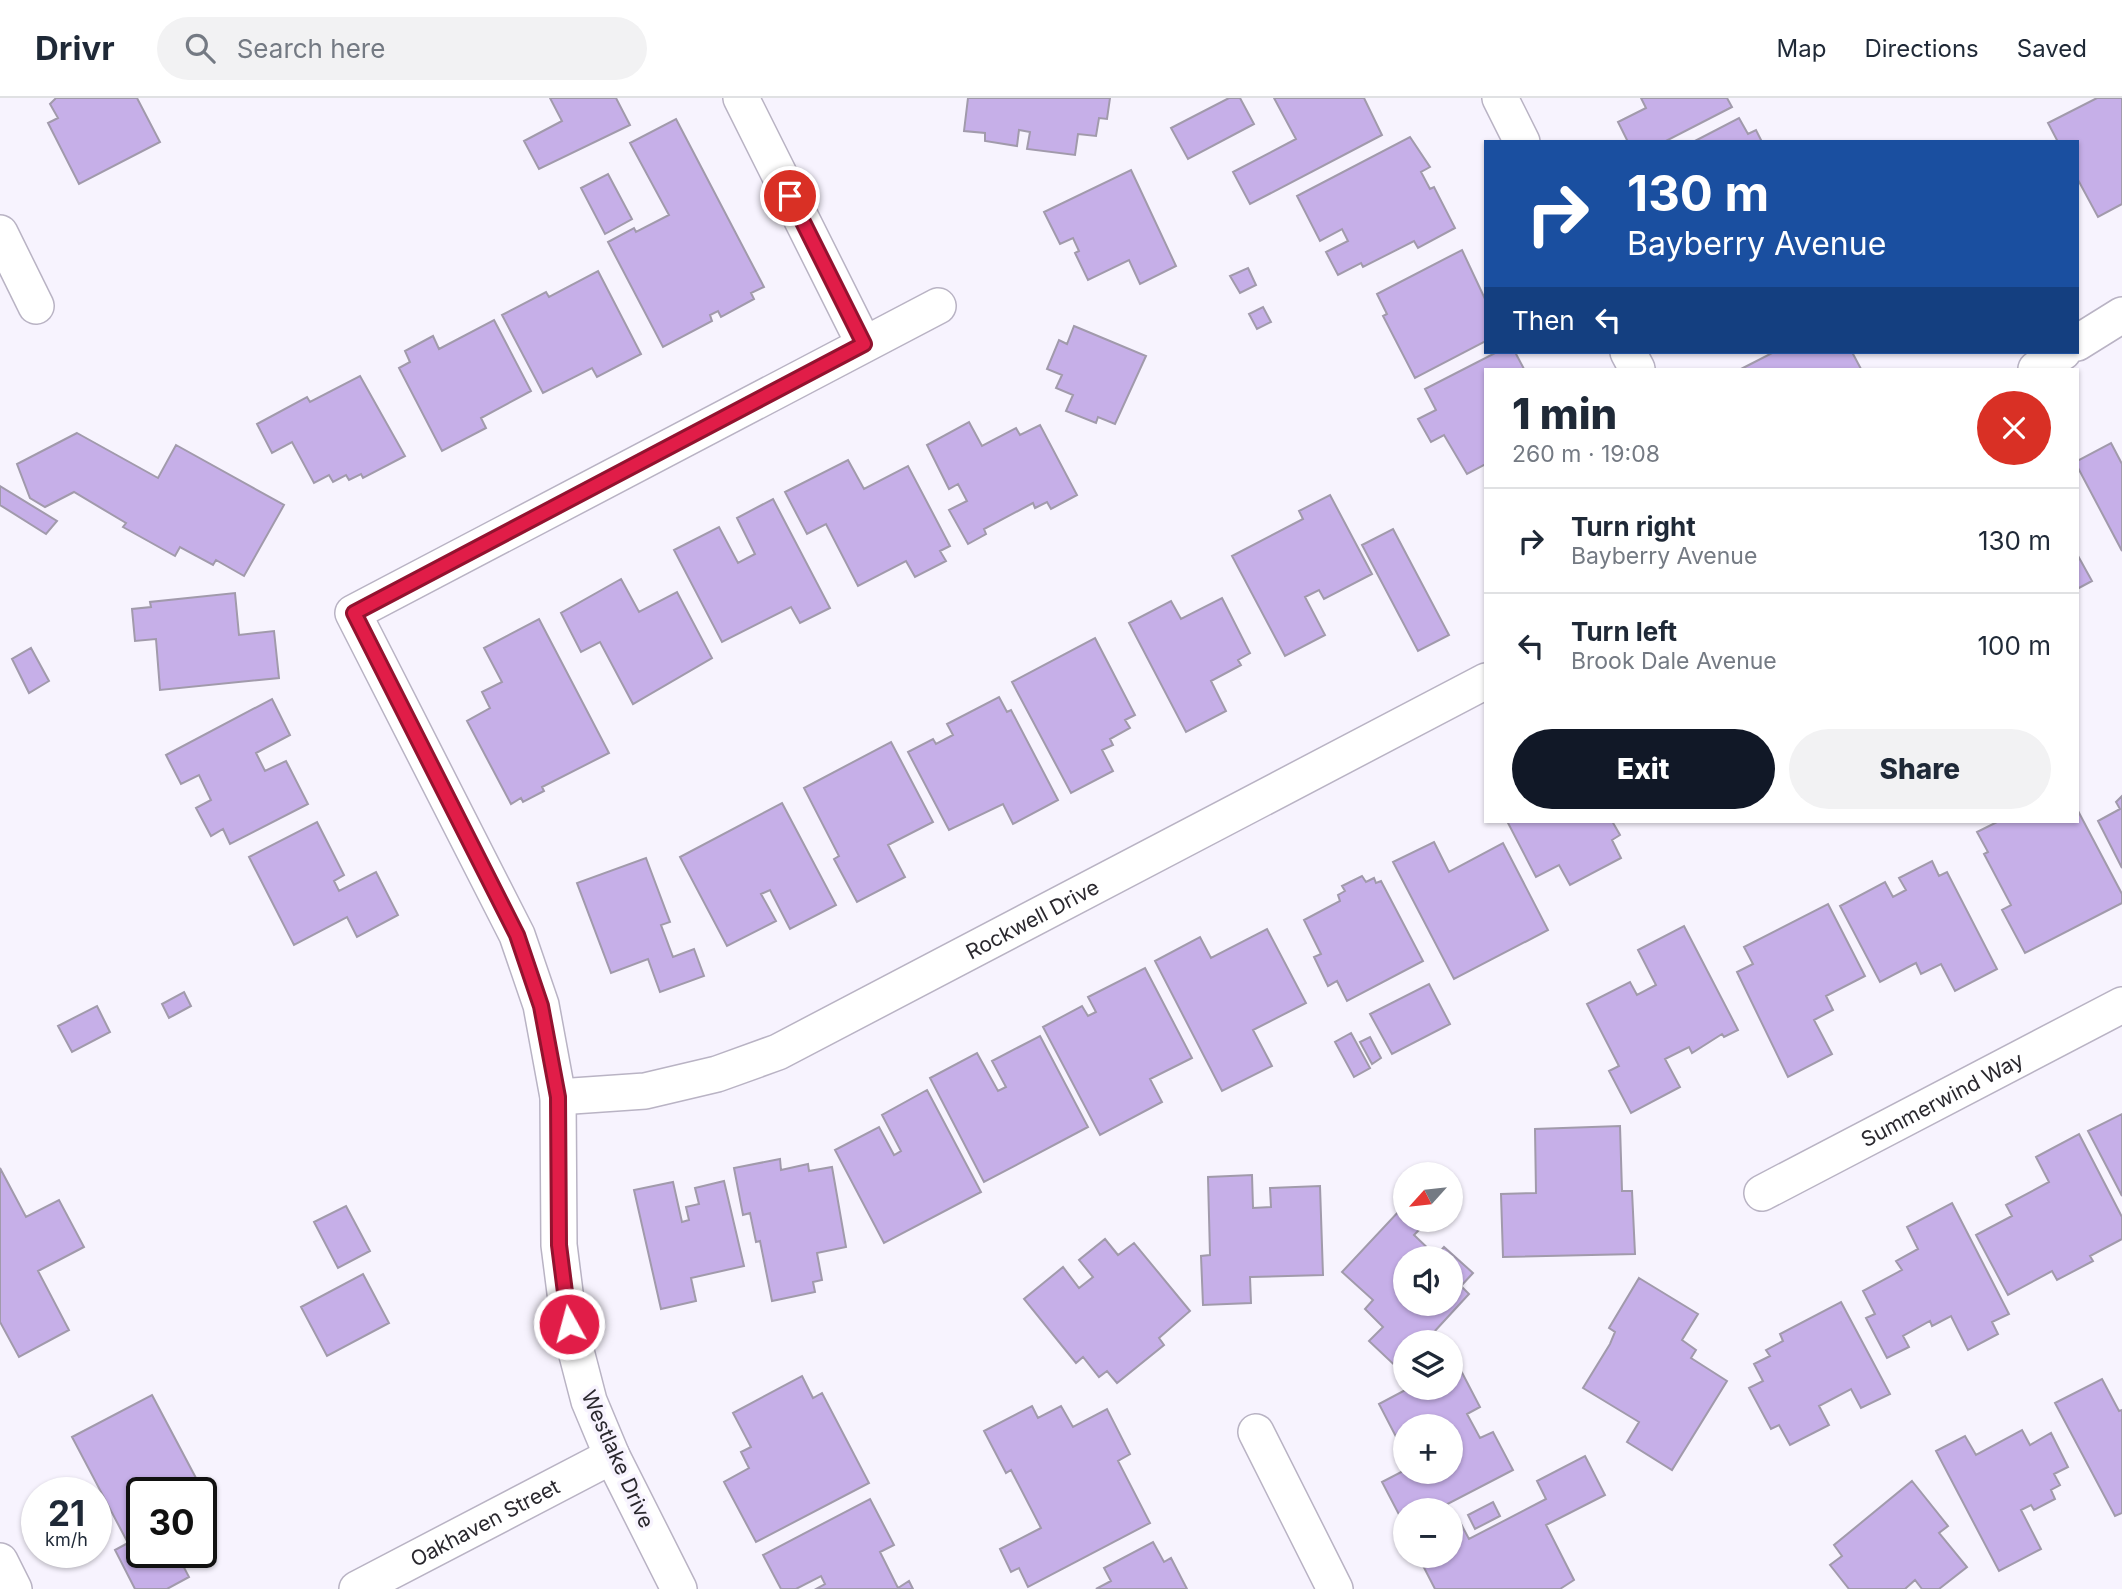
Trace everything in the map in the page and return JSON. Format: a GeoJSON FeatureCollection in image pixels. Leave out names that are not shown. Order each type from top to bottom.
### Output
{"type":"FeatureCollection","features":[{"type":"Feature","properties":{"kind":"street"},"geometry":{"type":"LineString","coordinates":[[741,98],[864,344],[937,306]]}},
{"type":"Feature","properties":{"kind":"street"},"geometry":{"type":"LineString","coordinates":[[1500,98],[1521,140]]}},
{"type":"Feature","properties":{"kind":"street"},"geometry":{"type":"LineString","coordinates":[[0,233],[36,306]]}},
{"type":"Feature","properties":{"kind":"street"},"geometry":{"type":"LineString","coordinates":[[2079,342],[2122,316]]}},
{"type":"Feature","properties":{"kind":"street","name":"Westlake Drive"},"geometry":{"type":"LineString","coordinates":[[679,1589],[612,1456],[589,1401],[569,1324],[559,1245],[558,1097],[541,1006],[517,935],[354,613],[864,344]]}},
{"type":"Feature","properties":{"kind":"street"},"geometry":{"type":"LineString","coordinates":[[2038,368],[2060,354]]}},
{"type":"Feature","properties":{"kind":"street","name":"Rockwell Drive"},"geometry":{"type":"LineString","coordinates":[[558,1097],[645,1091],[717,1074],[778,1052],[1484,682]]}},
{"type":"Feature","properties":{"kind":"street","name":"Summerwind Way"},"geometry":{"type":"LineString","coordinates":[[1762,1193],[2122,1005]]}},
{"type":"Feature","properties":{"kind":"street"},"geometry":{"type":"LineString","coordinates":[[1256,1432],[1335,1589]]}},
{"type":"Feature","properties":{"kind":"street","name":"Oakhaven Street"},"geometry":{"type":"LineString","coordinates":[[357,1589],[612,1456]]}},
{"type":"Feature","properties":{"kind":"street"},"geometry":{"type":"LineString","coordinates":[[0,1562],[14,1589]]}},
{"type":"Feature","properties":{"kind":"building"},"geometry":{"type":"Polygon","coordinates":[[[56,98],[137,98],[160,142],[79,184],[48,123],[58,118],[50,104],[56,98]]]}},
{"type":"Feature","properties":{"kind":"building"},"geometry":{"type":"Polygon","coordinates":[[[550,98],[616,98],[630,125],[539,169],[524,141],[562,121],[550,98]]]}},
{"type":"Feature","properties":{"kind":"building"},"geometry":{"type":"Polygon","coordinates":[[[968,98],[1110,98],[1107,119],[1099,118],[1096,136],[1078,134],[1075,155],[1027,149],[1030,132],[1019,130],[1017,146],[985,141],[985,133],[964,131],[968,98]]]}},
{"type":"Feature","properties":{"kind":"building"},"geometry":{"type":"Polygon","coordinates":[[[1229,98],[1240,98],[1254,124],[1188,159],[1171,128],[1229,98]]]}},
{"type":"Feature","properties":{"kind":"building"},"geometry":{"type":"Polygon","coordinates":[[[1274,98],[1364,98],[1382,135],[1250,204],[1233,172],[1296,139],[1274,98]]]}},
{"type":"Feature","properties":{"kind":"building"},"geometry":{"type":"Polygon","coordinates":[[[1641,98],[1727,98],[1732,107],[1668,140],[1627,140],[1618,122],[1646,108],[1641,98]]]}},
{"type":"Feature","properties":{"kind":"building"},"geometry":{"type":"Polygon","coordinates":[[[2097,98],[2122,98],[2122,204],[2098,217],[2079,182],[2079,140],[2057,140],[2048,123],[2097,98]]]}},
{"type":"Feature","properties":{"kind":"building"},"geometry":{"type":"Polygon","coordinates":[[[1739,118],[1748,134],[1756,130],[1761,140],[1697,140],[1739,118]]]}},
{"type":"Feature","properties":{"kind":"building"},"geometry":{"type":"Polygon","coordinates":[[[676,119],[764,287],[751,293],[754,299],[721,317],[718,311],[710,315],[712,321],[663,347],[608,242],[634,228],[636,232],[669,215],[630,143],[676,119]]]}},
{"type":"Feature","properties":{"kind":"building"},"geometry":{"type":"Polygon","coordinates":[[[1410,137],[1430,167],[1421,172],[1430,189],[1434,187],[1455,228],[1418,248],[1414,241],[1363,267],[1361,263],[1338,275],[1326,252],[1348,241],[1342,229],[1320,241],[1297,196],[1410,137]]]}},
{"type":"Feature","properties":{"kind":"building"},"geometry":{"type":"Polygon","coordinates":[[[1131,170],[1176,266],[1140,284],[1129,260],[1088,280],[1075,253],[1079,251],[1073,238],[1060,244],[1044,212],[1131,170]]]}},
{"type":"Feature","properties":{"kind":"building"},"geometry":{"type":"Polygon","coordinates":[[[608,174],[632,219],[605,234],[581,188],[608,174]]]}},
{"type":"Feature","properties":{"kind":"building"},"geometry":{"type":"Polygon","coordinates":[[[1462,250],[1484,297],[1484,342],[1415,378],[1383,316],[1387,314],[1377,294],[1462,250]]]}},
{"type":"Feature","properties":{"kind":"building"},"geometry":{"type":"Polygon","coordinates":[[[1248,268],[1256,285],[1240,293],[1230,276],[1248,268]]]}},
{"type":"Feature","properties":{"kind":"building"},"geometry":{"type":"Polygon","coordinates":[[[598,271],[641,354],[597,377],[592,368],[543,393],[502,315],[546,292],[549,297],[598,271]]]}},
{"type":"Feature","properties":{"kind":"building"},"geometry":{"type":"Polygon","coordinates":[[[1263,307],[1271,322],[1257,329],[1249,314],[1263,307]]]}},
{"type":"Feature","properties":{"kind":"building"},"geometry":{"type":"Polygon","coordinates":[[[494,320],[531,391],[481,418],[486,428],[442,451],[399,368],[410,362],[405,351],[433,336],[439,349],[494,320]]]}},
{"type":"Feature","properties":{"kind":"building"},"geometry":{"type":"Polygon","coordinates":[[[1074,326],[1146,356],[1115,424],[1098,417],[1096,423],[1066,411],[1073,395],[1056,388],[1062,375],[1047,369],[1059,340],[1067,344],[1074,326]]]}},
{"type":"Feature","properties":{"kind":"building"},"geometry":{"type":"Polygon","coordinates":[[[1493,354],[1516,354],[1523,368],[1484,368],[1484,465],[1467,474],[1444,435],[1431,442],[1418,419],[1436,410],[1425,389],[1493,354]]]}},
{"type":"Feature","properties":{"kind":"building"},"geometry":{"type":"Polygon","coordinates":[[[1770,354],[1853,354],[1860,368],[1743,368],[1770,354]]]}},
{"type":"Feature","properties":{"kind":"building"},"geometry":{"type":"Polygon","coordinates":[[[360,376],[405,456],[363,478],[361,474],[349,480],[346,475],[333,482],[329,475],[314,483],[292,442],[272,453],[257,424],[307,397],[310,402],[360,376]]]}},
{"type":"Feature","properties":{"kind":"building"},"geometry":{"type":"Polygon","coordinates":[[[969,422],[982,446],[1016,428],[1020,435],[1040,425],[1077,495],[1051,509],[1047,502],[1035,508],[1033,503],[984,529],[986,534],[968,544],[949,510],[967,501],[958,484],[949,489],[927,445],[969,422]]]}},
{"type":"Feature","properties":{"kind":"building"},"geometry":{"type":"Polygon","coordinates":[[[77,433],[158,478],[176,445],[284,505],[244,576],[216,560],[213,565],[180,547],[175,556],[123,527],[126,523],[74,492],[45,507],[30,498],[17,464],[77,433]]]}},
{"type":"Feature","properties":{"kind":"building"},"geometry":{"type":"Polygon","coordinates":[[[2111,443],[2122,464],[2122,551],[2079,470],[2079,460],[2111,443]]]}},
{"type":"Feature","properties":{"kind":"building"},"geometry":{"type":"Polygon","coordinates":[[[848,460],[864,489],[908,466],[950,546],[940,551],[946,561],[915,577],[906,561],[858,586],[826,524],[807,534],[785,492],[848,460]]]}},
{"type":"Feature","properties":{"kind":"building"},"geometry":{"type":"Polygon","coordinates":[[[0,486],[57,521],[46,534],[0,505],[0,486]]]}},
{"type":"Feature","properties":{"kind":"building"},"geometry":{"type":"Polygon","coordinates":[[[1330,495],[1372,574],[1324,599],[1319,590],[1305,597],[1325,635],[1285,656],[1232,556],[1303,519],[1299,511],[1330,495]]]}},
{"type":"Feature","properties":{"kind":"building"},"geometry":{"type":"Polygon","coordinates":[[[773,499],[830,608],[800,623],[791,607],[722,642],[674,550],[719,527],[738,563],[755,554],[737,518],[773,499]]]}},
{"type":"Feature","properties":{"kind":"building"},"geometry":{"type":"Polygon","coordinates":[[[1393,529],[1449,635],[1418,651],[1362,545],[1393,529]]]}},
{"type":"Feature","properties":{"kind":"building"},"geometry":{"type":"Polygon","coordinates":[[[2079,558],[2092,581],[2079,588],[2079,558]]]}},
{"type":"Feature","properties":{"kind":"building"},"geometry":{"type":"Polygon","coordinates":[[[621,579],[639,612],[677,592],[712,658],[633,704],[600,642],[581,652],[561,613],[621,579]]]}},
{"type":"Feature","properties":{"kind":"building"},"geometry":{"type":"Polygon","coordinates":[[[235,593],[239,635],[274,631],[279,678],[160,690],[156,639],[135,641],[132,609],[151,607],[150,602],[235,593]]]}},
{"type":"Feature","properties":{"kind":"building"},"geometry":{"type":"Polygon","coordinates":[[[1222,598],[1250,653],[1238,660],[1241,665],[1211,681],[1226,711],[1186,732],[1129,623],[1171,601],[1181,619],[1222,598]]]}},
{"type":"Feature","properties":{"kind":"building"},"geometry":{"type":"Polygon","coordinates":[[[539,619],[609,753],[542,787],[544,791],[523,802],[521,798],[511,804],[467,721],[490,708],[482,692],[502,682],[484,648],[539,619]]]}},
{"type":"Feature","properties":{"kind":"building"},"geometry":{"type":"Polygon","coordinates":[[[1095,638],[1135,715],[1125,720],[1130,728],[1110,739],[1113,745],[1102,750],[1113,771],[1071,793],[1012,682],[1095,638]]]}},
{"type":"Feature","properties":{"kind":"building"},"geometry":{"type":"Polygon","coordinates":[[[31,648],[49,681],[29,693],[12,659],[31,648]]]}},
{"type":"Feature","properties":{"kind":"building"},"geometry":{"type":"Polygon","coordinates":[[[999,697],[1007,712],[1011,710],[1058,800],[1013,824],[1003,804],[949,830],[908,752],[933,739],[936,744],[953,735],[947,724],[999,697]]]}},
{"type":"Feature","properties":{"kind":"building"},"geometry":{"type":"Polygon","coordinates":[[[272,699],[290,735],[256,753],[265,771],[286,761],[308,804],[230,844],[223,829],[211,836],[196,808],[211,800],[199,775],[181,784],[166,755],[272,699]]]}},
{"type":"Feature","properties":{"kind":"building"},"geometry":{"type":"Polygon","coordinates":[[[891,742],[933,822],[888,845],[905,877],[857,902],[834,859],[839,856],[804,788],[891,742]]]}},
{"type":"Feature","properties":{"kind":"building"},"geometry":{"type":"Polygon","coordinates":[[[2122,796],[2122,868],[2098,821],[2120,809],[2116,802],[2122,796]]]}},
{"type":"Feature","properties":{"kind":"building"},"geometry":{"type":"Polygon","coordinates":[[[782,803],[836,905],[790,929],[770,890],[761,894],[776,921],[727,946],[680,857],[782,803]]]}},
{"type":"Feature","properties":{"kind":"building"},"geometry":{"type":"Polygon","coordinates":[[[2079,813],[2122,894],[2122,903],[2025,953],[2002,910],[2011,905],[1984,854],[1988,852],[1977,832],[1995,823],[2079,823],[2079,813]]]}},
{"type":"Feature","properties":{"kind":"building"},"geometry":{"type":"Polygon","coordinates":[[[317,822],[344,875],[334,881],[339,891],[376,872],[398,915],[357,937],[347,917],[294,945],[249,857],[317,822]]]}},
{"type":"Feature","properties":{"kind":"building"},"geometry":{"type":"Polygon","coordinates":[[[1508,823],[1613,823],[1620,835],[1612,840],[1621,858],[1570,885],[1559,865],[1536,877],[1508,823]]]}},
{"type":"Feature","properties":{"kind":"building"},"geometry":{"type":"Polygon","coordinates":[[[1434,842],[1449,872],[1503,843],[1548,930],[1454,979],[1393,862],[1434,842]]]}},
{"type":"Feature","properties":{"kind":"building"},"geometry":{"type":"Polygon","coordinates":[[[646,858],[670,922],[661,925],[673,957],[694,949],[704,976],[660,992],[648,959],[611,973],[577,883],[646,858]]]}},
{"type":"Feature","properties":{"kind":"building"},"geometry":{"type":"Polygon","coordinates":[[[1932,861],[1939,876],[1947,872],[1997,969],[1955,991],[1941,964],[1921,974],[1916,963],[1880,982],[1840,906],[1885,882],[1893,897],[1906,890],[1899,878],[1932,861]]]}},
{"type":"Feature","properties":{"kind":"building"},"geometry":{"type":"Polygon","coordinates":[[[1362,876],[1366,882],[1374,878],[1376,883],[1381,881],[1423,961],[1347,1001],[1337,981],[1328,986],[1314,957],[1321,954],[1304,920],[1340,901],[1338,895],[1345,891],[1342,886],[1362,876]]]}},
{"type":"Feature","properties":{"kind":"building"},"geometry":{"type":"Polygon","coordinates":[[[1828,904],[1865,976],[1826,996],[1833,1010],[1814,1020],[1832,1054],[1788,1077],[1737,972],[1753,964],[1744,947],[1828,904]]]}},
{"type":"Feature","properties":{"kind":"building"},"geometry":{"type":"Polygon","coordinates":[[[1684,926],[1738,1030],[1724,1037],[1722,1034],[1692,1053],[1689,1047],[1665,1059],[1680,1087],[1631,1113],[1609,1071],[1619,1066],[1587,1004],[1630,982],[1637,995],[1656,985],[1638,950],[1684,926]]]}},
{"type":"Feature","properties":{"kind":"building"},"geometry":{"type":"Polygon","coordinates":[[[1267,929],[1306,1003],[1253,1030],[1272,1066],[1222,1091],[1155,961],[1200,937],[1211,958],[1267,929]]]}},
{"type":"Feature","properties":{"kind":"building"},"geometry":{"type":"Polygon","coordinates":[[[1145,968],[1192,1058],[1150,1079],[1162,1102],[1100,1135],[1043,1027],[1082,1006],[1088,1016],[1096,1012],[1088,997],[1145,968]]]}},
{"type":"Feature","properties":{"kind":"building"},"geometry":{"type":"Polygon","coordinates":[[[1429,984],[1450,1024],[1392,1054],[1370,1014],[1429,984]]]}},
{"type":"Feature","properties":{"kind":"building"},"geometry":{"type":"Polygon","coordinates":[[[184,992],[191,1006],[169,1018],[162,1004],[184,992]]]}},
{"type":"Feature","properties":{"kind":"building"},"geometry":{"type":"Polygon","coordinates":[[[97,1006],[110,1032],[72,1052],[58,1026],[97,1006]]]}},
{"type":"Feature","properties":{"kind":"building"},"geometry":{"type":"Polygon","coordinates":[[[1351,1033],[1370,1068],[1354,1077],[1335,1042],[1351,1033]]]}},
{"type":"Feature","properties":{"kind":"building"},"geometry":{"type":"Polygon","coordinates":[[[1040,1036],[1088,1127],[984,1182],[930,1078],[977,1053],[998,1091],[1006,1087],[992,1061],[1040,1036]]]}},
{"type":"Feature","properties":{"kind":"building"},"geometry":{"type":"Polygon","coordinates":[[[1370,1037],[1381,1058],[1372,1064],[1360,1042],[1370,1037]]]}},
{"type":"Feature","properties":{"kind":"building"},"geometry":{"type":"Polygon","coordinates":[[[927,1090],[981,1192],[884,1243],[835,1150],[879,1127],[894,1155],[901,1151],[882,1115],[927,1090]]]}},
{"type":"Feature","properties":{"kind":"building"},"geometry":{"type":"Polygon","coordinates":[[[2122,1114],[2122,1196],[2088,1131],[2122,1114]]]}},
{"type":"Feature","properties":{"kind":"building"},"geometry":{"type":"Polygon","coordinates":[[[1620,1126],[1622,1191],[1632,1191],[1635,1254],[1503,1257],[1501,1194],[1536,1193],[1535,1129],[1620,1126]]]}},
{"type":"Feature","properties":{"kind":"building"},"geometry":{"type":"Polygon","coordinates":[[[2079,1134],[2122,1217],[2122,1239],[2090,1256],[2093,1261],[2057,1280],[2052,1271],[2008,1295],[1976,1235],[2012,1216],[2006,1205],[2049,1182],[2036,1157],[2079,1134]]]}},
{"type":"Feature","properties":{"kind":"building"},"geometry":{"type":"Polygon","coordinates":[[[780,1159],[781,1170],[808,1164],[809,1171],[832,1167],[846,1247],[817,1253],[822,1280],[813,1282],[815,1292],[772,1301],[760,1241],[756,1242],[750,1213],[743,1215],[734,1168],[780,1159]]]}},
{"type":"Feature","properties":{"kind":"building"},"geometry":{"type":"Polygon","coordinates":[[[0,1168],[26,1217],[59,1200],[84,1247],[38,1271],[69,1330],[19,1357],[0,1322],[0,1168]]]}},
{"type":"Feature","properties":{"kind":"building"},"geometry":{"type":"Polygon","coordinates":[[[1252,1175],[1253,1208],[1271,1207],[1270,1188],[1320,1186],[1323,1275],[1250,1277],[1251,1303],[1203,1305],[1201,1256],[1210,1255],[1208,1177],[1252,1175]]]}},
{"type":"Feature","properties":{"kind":"building"},"geometry":{"type":"Polygon","coordinates":[[[724,1181],[744,1266],[691,1278],[696,1301],[661,1309],[634,1190],[673,1182],[682,1222],[689,1220],[686,1207],[699,1204],[695,1188],[724,1181]]]}},
{"type":"Feature","properties":{"kind":"building"},"geometry":{"type":"Polygon","coordinates":[[[1952,1203],[2009,1314],[1992,1322],[1998,1334],[1968,1350],[1951,1316],[1932,1326],[1930,1321],[1903,1336],[1909,1347],[1887,1358],[1866,1318],[1875,1314],[1863,1291],[1902,1270],[1896,1261],[1918,1249],[1907,1227],[1952,1203]]]}},
{"type":"Feature","properties":{"kind":"building"},"geometry":{"type":"Polygon","coordinates":[[[346,1206],[370,1251],[338,1268],[314,1222],[346,1206]]]}},
{"type":"Feature","properties":{"kind":"building"},"geometry":{"type":"Polygon","coordinates":[[[1393,1217],[1393,1232],[1417,1232],[1414,1235],[1426,1246],[1393,1246],[1393,1316],[1449,1316],[1436,1330],[1393,1330],[1393,1364],[1369,1341],[1383,1327],[1365,1309],[1373,1300],[1342,1272],[1393,1217]]]}},
{"type":"Feature","properties":{"kind":"building"},"geometry":{"type":"Polygon","coordinates":[[[1105,1239],[1118,1255],[1134,1243],[1190,1311],[1159,1338],[1164,1345],[1117,1383],[1107,1371],[1099,1377],[1083,1357],[1076,1363],[1024,1299],[1063,1267],[1079,1288],[1093,1277],[1079,1260],[1105,1239]]]}},
{"type":"Feature","properties":{"kind":"building"},"geometry":{"type":"Polygon","coordinates":[[[1463,1264],[1473,1273],[1463,1284],[1463,1264]]]}},
{"type":"Feature","properties":{"kind":"building"},"geometry":{"type":"Polygon","coordinates":[[[363,1274],[389,1323],[327,1356],[301,1307],[363,1274]]]}},
{"type":"Feature","properties":{"kind":"building"},"geometry":{"type":"Polygon","coordinates":[[[1639,1278],[1698,1314],[1682,1340],[1696,1350],[1691,1358],[1727,1381],[1672,1470],[1627,1442],[1639,1422],[1583,1388],[1610,1344],[1615,1332],[1609,1328],[1639,1278]]]}},
{"type":"Feature","properties":{"kind":"building"},"geometry":{"type":"Polygon","coordinates":[[[1463,1288],[1469,1294],[1463,1301],[1463,1288]]]}},
{"type":"Feature","properties":{"kind":"building"},"geometry":{"type":"Polygon","coordinates":[[[1841,1302],[1890,1394],[1861,1408],[1851,1389],[1819,1406],[1829,1425],[1790,1445],[1779,1425],[1771,1429],[1749,1388],[1763,1381],[1754,1364],[1770,1356],[1766,1350],[1783,1341],[1780,1334],[1841,1302]]]}},
{"type":"Feature","properties":{"kind":"building"},"geometry":{"type":"Polygon","coordinates":[[[1463,1374],[1480,1407],[1467,1414],[1480,1438],[1493,1432],[1513,1470],[1459,1498],[1393,1498],[1393,1503],[1382,1482],[1393,1476],[1393,1484],[1463,1484],[1463,1414],[1393,1414],[1393,1431],[1379,1404],[1393,1397],[1393,1400],[1463,1400],[1463,1374]]]}},
{"type":"Feature","properties":{"kind":"building"},"geometry":{"type":"Polygon","coordinates":[[[802,1376],[813,1398],[822,1393],[869,1483],[756,1542],[724,1482],[749,1468],[741,1452],[751,1447],[733,1413],[802,1376]]]}},
{"type":"Feature","properties":{"kind":"building"},"geometry":{"type":"Polygon","coordinates":[[[2102,1379],[2119,1411],[2122,1410],[2122,1513],[2115,1516],[2055,1403],[2102,1379]]]}},
{"type":"Feature","properties":{"kind":"building"},"geometry":{"type":"Polygon","coordinates":[[[152,1395],[195,1477],[126,1477],[126,1539],[112,1513],[112,1477],[93,1477],[72,1437],[152,1395]]]}},
{"type":"Feature","properties":{"kind":"building"},"geometry":{"type":"Polygon","coordinates":[[[1032,1406],[1038,1418],[1061,1406],[1073,1427],[1107,1409],[1130,1454],[1118,1461],[1150,1523],[1028,1587],[1019,1568],[1011,1572],[1000,1549],[1041,1528],[1011,1470],[1006,1473],[984,1431],[1032,1406]]]}},
{"type":"Feature","properties":{"kind":"building"},"geometry":{"type":"Polygon","coordinates":[[[2022,1430],[2030,1445],[2051,1433],[2068,1467],[2054,1474],[2060,1485],[2051,1490],[2055,1499],[2034,1510],[2031,1505],[2021,1510],[2041,1549],[1999,1571],[1936,1451],[1965,1436],[1976,1455],[2022,1430]]]}},
{"type":"Feature","properties":{"kind":"building"},"geometry":{"type":"Polygon","coordinates":[[[1585,1456],[1605,1495],[1546,1525],[1574,1580],[1560,1589],[1435,1589],[1424,1568],[1463,1568],[1463,1528],[1469,1539],[1546,1499],[1537,1481],[1585,1456]]]}},
{"type":"Feature","properties":{"kind":"building"},"geometry":{"type":"Polygon","coordinates":[[[1912,1481],[1948,1526],[1939,1533],[1967,1567],[1939,1589],[1922,1589],[1915,1580],[1905,1589],[1849,1589],[1830,1565],[1842,1556],[1834,1545],[1912,1481]]]}},
{"type":"Feature","properties":{"kind":"building"},"geometry":{"type":"Polygon","coordinates":[[[870,1499],[894,1545],[880,1552],[898,1588],[909,1581],[913,1589],[816,1589],[825,1584],[821,1576],[796,1589],[781,1589],[763,1555],[870,1499]]]}},
{"type":"Feature","properties":{"kind":"building"},"geometry":{"type":"Polygon","coordinates":[[[1493,1502],[1500,1516],[1475,1529],[1468,1515],[1493,1502]]]}},
{"type":"Feature","properties":{"kind":"building"},"geometry":{"type":"Polygon","coordinates":[[[1153,1542],[1164,1562],[1171,1558],[1187,1589],[1096,1589],[1111,1581],[1104,1568],[1153,1542]]]}},
{"type":"Feature","properties":{"kind":"building"},"geometry":{"type":"Polygon","coordinates":[[[126,1544],[126,1568],[184,1568],[189,1577],[167,1589],[135,1589],[115,1550],[126,1544]]]}},
{"type":"Feature","properties":{"kind":"route"},"geometry":{"type":"LineString","coordinates":[[569,1324],[559,1245],[558,1097],[555,1069],[541,1006],[517,935],[354,613],[864,344],[790,196]]}}]}
